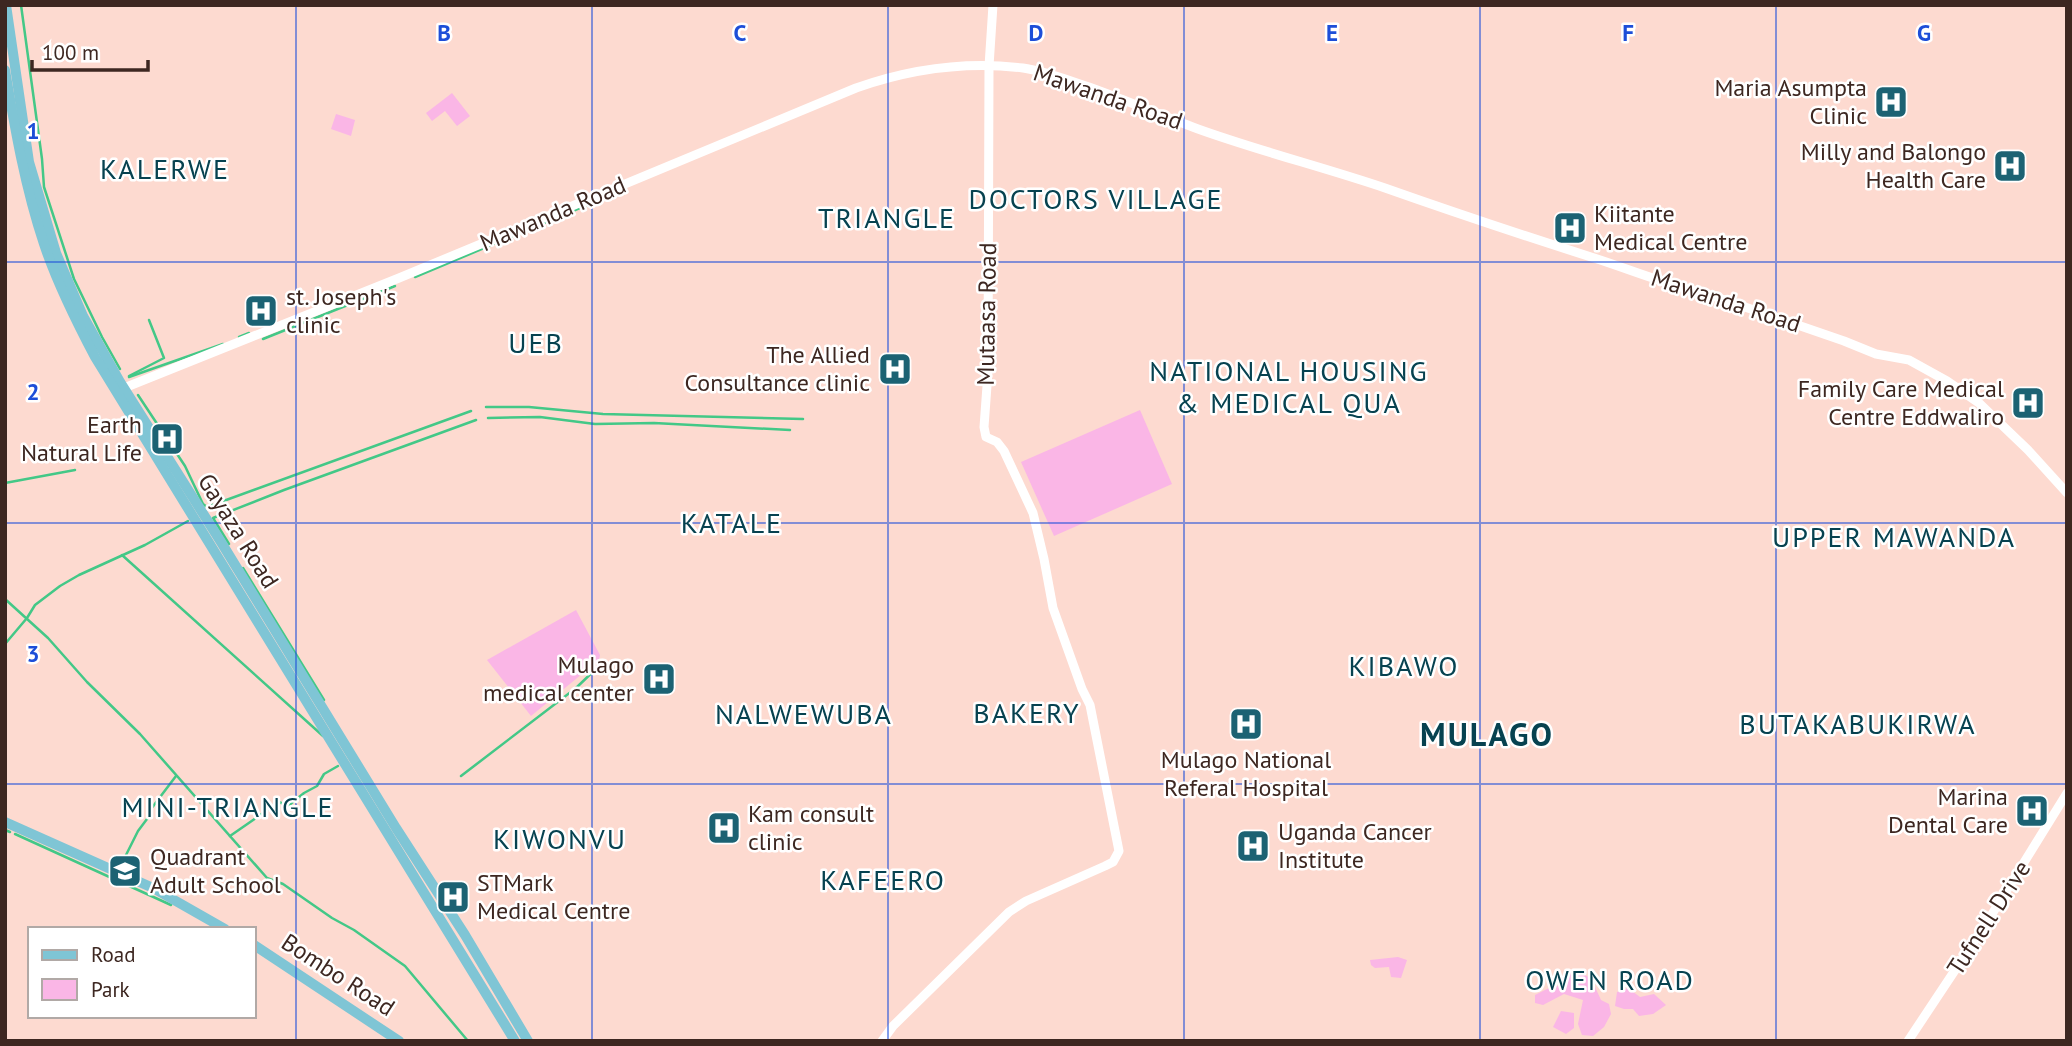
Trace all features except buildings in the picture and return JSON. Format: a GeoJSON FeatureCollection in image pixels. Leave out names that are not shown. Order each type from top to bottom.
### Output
{"type":"FeatureCollection","features":[{"type":"Feature","properties":{"kind":"main road","name":"Gayaza Road"},"geometry":{"type":"LineString","coordinates":[[6,5],[29,162],[56,253],[74,297],[124,388],[465,935],[528,1041]]}},
{"type":"Feature","properties":{"kind":"main road","name":"Gayaza Road"},"geometry":{"type":"LineString","coordinates":[[5,70],[22,167],[44,244],[95,357],[515,1041]]}},
{"type":"Feature","properties":{"kind":"main road"},"geometry":{"type":"LineString","coordinates":[[5,822],[153,888],[221,927]]}},
{"type":"Feature","properties":{"kind":"main road","name":"Bombo Road"},"geometry":{"type":"LineString","coordinates":[[256,946],[399,1041]]}},
{"type":"Feature","properties":{"kind":"street","name":"Mutaasa Road"},"geometry":{"type":"LineString","coordinates":[[882,1041],[892,1026],[999,921],[1026,901],[1113,862],[1119,851],[1090,705],[1053,608],[1033,513],[1004,451],[997,442],[986,436],[984,427],[988,372],[989,66],[993,5]]}},
{"type":"Feature","properties":{"kind":"street","name":"Mawanda Road"},"geometry":{"type":"LineString","coordinates":[[124,388],[410,274],[856,88],[918,70],[989,66],[1026,68],[1070,80],[1196,128],[1291,160],[1382,187],[1686,289],[1707,293],[1876,354],[1909,360],[1979,403],[2028,450],[2067,493]]}},
{"type":"Feature","properties":{"kind":"street","name":"Tufnell Drive"},"geometry":{"type":"LineString","coordinates":[[1908,1041],[1989,919],[2067,793]]}},
{"type":"Feature","properties":{"kind":"green space"},"geometry":{"type":"Polygon","coordinates":[[[452,93],[470,116],[457,126],[445,111],[432,121],[426,113],[452,93]]]}},
{"type":"Feature","properties":{"kind":"green space"},"geometry":{"type":"Polygon","coordinates":[[[336,114],[355,120],[351,136],[331,129],[336,114]]]}},
{"type":"Feature","properties":{"kind":"green space"},"geometry":{"type":"Polygon","coordinates":[[[1140,410],[1172,484],[1054,536],[1021,462],[1140,410]]]}},
{"type":"Feature","properties":{"kind":"green space"},"geometry":{"type":"Polygon","coordinates":[[[576,610],[600,655],[599,660],[531,716],[487,660],[576,610]]]}},
{"type":"Feature","properties":{"kind":"green space"},"geometry":{"type":"Polygon","coordinates":[[[1398,957],[1407,960],[1401,978],[1391,977],[1389,967],[1375,968],[1370,960],[1398,957]]]}},
{"type":"Feature","properties":{"kind":"green space"},"geometry":{"type":"Polygon","coordinates":[[[1577,972],[1591,978],[1601,1000],[1609,1004],[1611,1014],[1604,1027],[1593,1036],[1582,1035],[1578,1024],[1583,1000],[1564,994],[1543,1005],[1535,1003],[1535,995],[1551,987],[1563,985],[1567,973],[1577,972]]]}},
{"type":"Feature","properties":{"kind":"green space"},"geometry":{"type":"Polygon","coordinates":[[[1628,988],[1640,997],[1654,994],[1666,1005],[1653,1014],[1639,1016],[1633,1009],[1615,1006],[1617,992],[1628,988]]]}},
{"type":"Feature","properties":{"kind":"green space"},"geometry":{"type":"Polygon","coordinates":[[[1561,1011],[1574,1013],[1574,1028],[1566,1034],[1553,1027],[1561,1011]]]}},
{"type":"Feature","properties":{"kind":"waterway"},"geometry":{"type":"LineString","coordinates":[[21,5],[44,187],[74,279],[120,369]]}},
{"type":"Feature","properties":{"kind":"waterway"},"geometry":{"type":"LineString","coordinates":[[415,277],[587,205]]}},
{"type":"Feature","properties":{"kind":"waterway"},"geometry":{"type":"LineString","coordinates":[[263,339],[395,286]]}},
{"type":"Feature","properties":{"kind":"waterway"},"geometry":{"type":"LineString","coordinates":[[129,376],[164,358],[149,320]]}},
{"type":"Feature","properties":{"kind":"waterway"},"geometry":{"type":"LineString","coordinates":[[239,337],[249,333]]}},
{"type":"Feature","properties":{"kind":"waterway"},"geometry":{"type":"LineString","coordinates":[[129,377],[223,344]]}},
{"type":"Feature","properties":{"kind":"waterway"},"geometry":{"type":"LineString","coordinates":[[138,395],[185,466],[203,504],[207,507],[471,411]]}},
{"type":"Feature","properties":{"kind":"waterway"},"geometry":{"type":"LineString","coordinates":[[486,407],[529,407],[603,414],[803,419]]}},
{"type":"Feature","properties":{"kind":"waterway"},"geometry":{"type":"LineString","coordinates":[[488,418],[540,417],[595,424],[654,423],[790,430]]}},
{"type":"Feature","properties":{"kind":"waterway"},"geometry":{"type":"LineString","coordinates":[[229,544],[213,518],[476,420]]}},
{"type":"Feature","properties":{"kind":"waterway"},"geometry":{"type":"LineString","coordinates":[[5,483],[75,470]]}},
{"type":"Feature","properties":{"kind":"waterway"},"geometry":{"type":"LineString","coordinates":[[5,644],[35,605],[60,586],[188,521]]}},
{"type":"Feature","properties":{"kind":"waterway"},"geometry":{"type":"LineString","coordinates":[[122,555],[323,736]]}},
{"type":"Feature","properties":{"kind":"waterway"},"geometry":{"type":"LineString","coordinates":[[243,568],[324,700]]}},
{"type":"Feature","properties":{"kind":"waterway"},"geometry":{"type":"LineString","coordinates":[[5,599],[48,638],[87,682],[140,734],[267,878],[283,884],[405,966],[468,1041]]}},
{"type":"Feature","properties":{"kind":"waterway"},"geometry":{"type":"LineString","coordinates":[[461,776],[576,688],[603,662]]}},
{"type":"Feature","properties":{"kind":"waterway"},"geometry":{"type":"LineString","coordinates":[[230,836],[279,802],[288,806],[317,786],[324,774],[338,766]]}},
{"type":"Feature","properties":{"kind":"waterway"},"geometry":{"type":"LineString","coordinates":[[117,866],[124,859],[151,809],[176,776]]}},
{"type":"Feature","properties":{"kind":"waterway"},"geometry":{"type":"LineString","coordinates":[[5,830],[10,832]]}},
{"type":"Feature","properties":{"kind":"waterway"},"geometry":{"type":"LineString","coordinates":[[15,834],[171,905]]}},
{"type":"Feature","properties":{"kind":"place","name":"Maria Asumpta Clinic"},"geometry":{"type":"Point","coordinates":[1891,102]}},
{"type":"Feature","properties":{"kind":"place","name":"Milly and Balongo Health Care"},"geometry":{"type":"Point","coordinates":[2010,166]}},
{"type":"Feature","properties":{"kind":"place","name":"Kiitante Medical Centre"},"geometry":{"type":"Point","coordinates":[1570,228]}},
{"type":"Feature","properties":{"kind":"place","name":"st. Joseph's clinic"},"geometry":{"type":"Point","coordinates":[261,311]}},
{"type":"Feature","properties":{"kind":"place","name":"The Allied Consultance clinic"},"geometry":{"type":"Point","coordinates":[895,369]}},
{"type":"Feature","properties":{"kind":"place","name":"Family Care Medical Centre Eddwaliro"},"geometry":{"type":"Point","coordinates":[2028,403]}},
{"type":"Feature","properties":{"kind":"place","name":"Earth Natural Life"},"geometry":{"type":"Point","coordinates":[167,439]}},
{"type":"Feature","properties":{"kind":"place","name":"Mulago medical center"},"geometry":{"type":"Point","coordinates":[659,679]}},
{"type":"Feature","properties":{"kind":"place","name":"Mulago National Referal Hospital"},"geometry":{"type":"Point","coordinates":[1246,724]}},
{"type":"Feature","properties":{"kind":"place","name":"Marina Dental Care"},"geometry":{"type":"Point","coordinates":[2032,811]}},
{"type":"Feature","properties":{"kind":"place","name":"Kam consult clinic"},"geometry":{"type":"Point","coordinates":[724,828]}},
{"type":"Feature","properties":{"kind":"place","name":"Uganda Cancer Institute"},"geometry":{"type":"Point","coordinates":[1253,846]}},
{"type":"Feature","properties":{"kind":"place","name":"Quadrant Adult School"},"geometry":{"type":"Point","coordinates":[125,871]}},
{"type":"Feature","properties":{"kind":"place","name":"STMark Medical Centre"},"geometry":{"type":"Point","coordinates":[453,897]}},
{"type":"Feature","properties":{"kind":"district","name":"KALERWE"},"geometry":{"type":"Point","coordinates":[165,169]}},
{"type":"Feature","properties":{"kind":"district","name":"DOCTORS VILLAGE"},"geometry":{"type":"Point","coordinates":[1096,199]}},
{"type":"Feature","properties":{"kind":"district","name":"TRIANGLE"},"geometry":{"type":"Point","coordinates":[887,218]}},
{"type":"Feature","properties":{"kind":"district","name":"UEB"},"geometry":{"type":"Point","coordinates":[536,343]}},
{"type":"Feature","properties":{"kind":"district","name":"NATIONAL HOUSING & MEDICAL QUA"},"geometry":{"type":"Point","coordinates":[1289,387]}},
{"type":"Feature","properties":{"kind":"district","name":"KATALE"},"geometry":{"type":"Point","coordinates":[732,523]}},
{"type":"Feature","properties":{"kind":"district","name":"UPPER MAWANDA"},"geometry":{"type":"Point","coordinates":[1894,537]}},
{"type":"Feature","properties":{"kind":"district","name":"KIBAWO"},"geometry":{"type":"Point","coordinates":[1404,666]}},
{"type":"Feature","properties":{"kind":"district","name":"BAKERY"},"geometry":{"type":"Point","coordinates":[1027,713]}},
{"type":"Feature","properties":{"kind":"district","name":"NALWEWUBA"},"geometry":{"type":"Point","coordinates":[804,714]}},
{"type":"Feature","properties":{"kind":"district","name":"BUTAKABUKIRWA"},"geometry":{"type":"Point","coordinates":[1858,724]}},
{"type":"Feature","properties":{"kind":"district","name":"MULAGO"},"geometry":{"type":"Point","coordinates":[1487,735]}},
{"type":"Feature","properties":{"kind":"district","name":"MINI-TRIANGLE"},"geometry":{"type":"Point","coordinates":[228,807]}},
{"type":"Feature","properties":{"kind":"district","name":"KIWONVU"},"geometry":{"type":"Point","coordinates":[560,839]}},
{"type":"Feature","properties":{"kind":"district","name":"KAFEERO"},"geometry":{"type":"Point","coordinates":[883,880]}},
{"type":"Feature","properties":{"kind":"district","name":"OWEN ROAD"},"geometry":{"type":"Point","coordinates":[1610,980]}}]}
